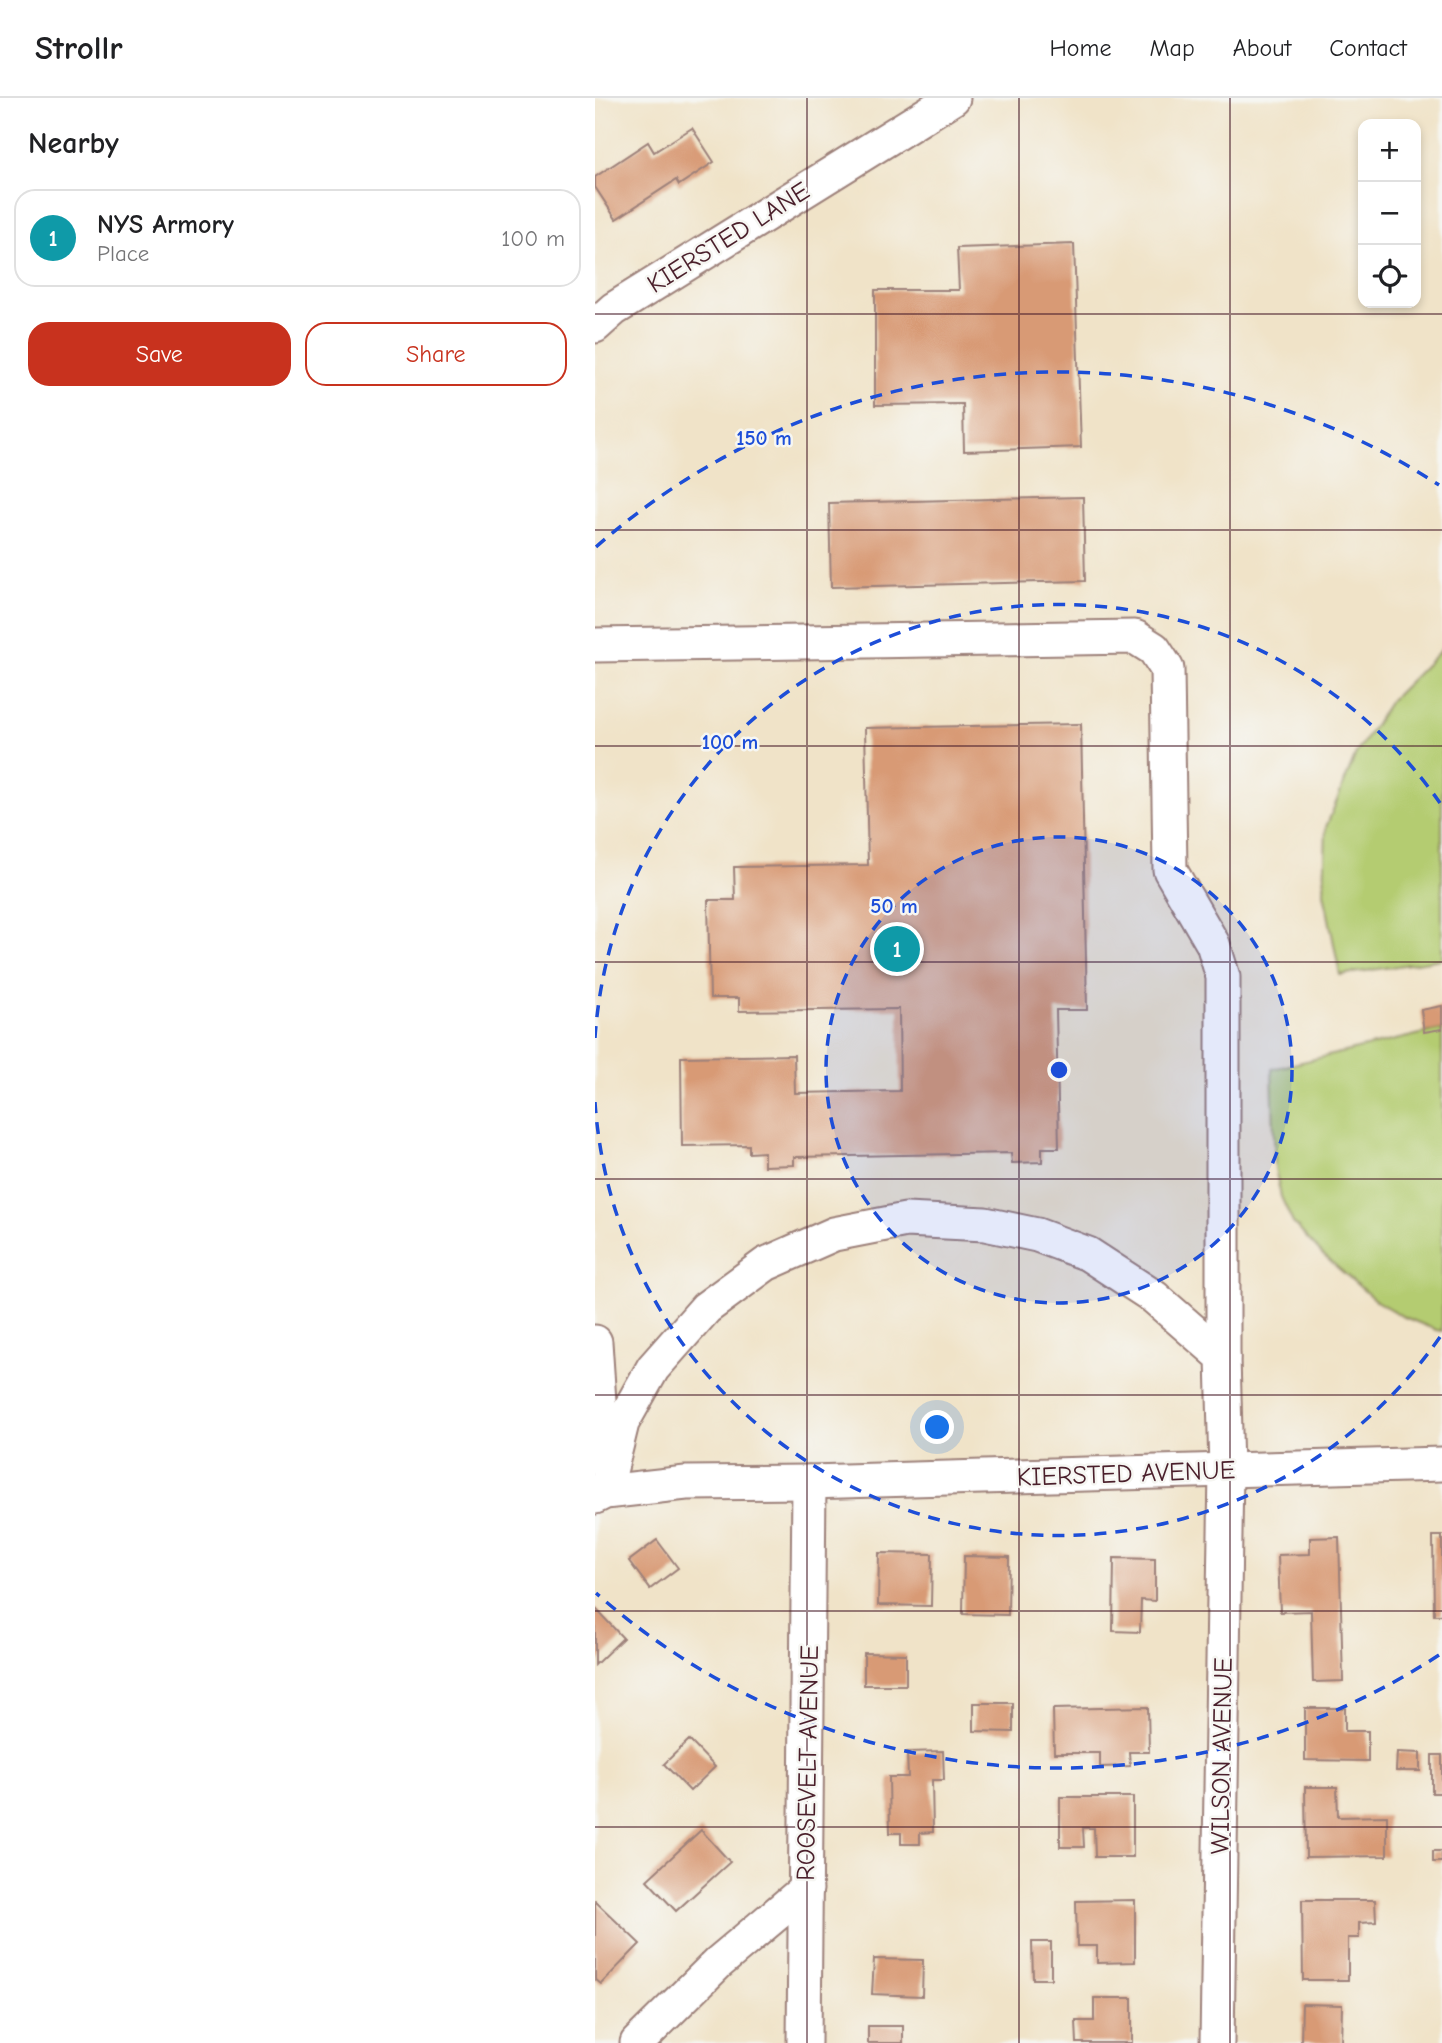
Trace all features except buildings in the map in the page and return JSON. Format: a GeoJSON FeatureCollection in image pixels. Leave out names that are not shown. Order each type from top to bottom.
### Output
{"type":"FeatureCollection","features":[{"type":"Feature","properties":{"kind":"street","name":"KIERSTED LANE"},"geometry":{"type":"LineString","coordinates":[[595,326],[614,309],[953,98]]}},
{"type":"Feature","properties":{"kind":"street","name":"WILSON AVENUE"},"geometry":{"type":"LineString","coordinates":[[595,645],[1135,636],[1154,649],[1167,670],[1170,870],[1213,944],[1223,977],[1223,1357],[1226,1470],[1217,2043]]}},
{"type":"Feature","properties":{"kind":"street"},"geometry":{"type":"LineString","coordinates":[[600,1494],[622,1423],[653,1368],[706,1308],[766,1264],[834,1234],[906,1220],[985,1224],[1037,1235],[1088,1254],[1154,1297],[1223,1357]]}},
{"type":"Feature","properties":{"kind":"street"},"geometry":{"type":"LineString","coordinates":[[595,1342],[600,1494]]}},
{"type":"Feature","properties":{"kind":"street","name":"KIERSTED AVENUE"},"geometry":{"type":"LineString","coordinates":[[600,1494],[686,1483],[1442,1464]]}},
{"type":"Feature","properties":{"kind":"street","name":"ROOSEVELT AVENUE"},"geometry":{"type":"LineString","coordinates":[[804,2043],[809,1482]]}},
{"type":"Feature","properties":{"kind":"street"},"geometry":{"type":"LineString","coordinates":[[637,2043],[718,1963],[806,1889]]}},
{"type":"Feature","properties":{"kind":"green space"},"geometry":{"type":"Polygon","coordinates":[[[1442,649],[1442,959],[1340,975],[1324,893],[1326,827],[1356,754],[1390,701],[1442,649]]]}},
{"type":"Feature","properties":{"kind":"green space"},"geometry":{"type":"Polygon","coordinates":[[[1442,1029],[1442,1331],[1402,1316],[1376,1301],[1322,1254],[1293,1223],[1281,1197],[1275,1168],[1272,1069],[1442,1029]]]}},
{"type":"Feature","properties":{"kind":"place","name":"NYS Armory"},"geometry":{"type":"Point","coordinates":[897,949]}}]}
